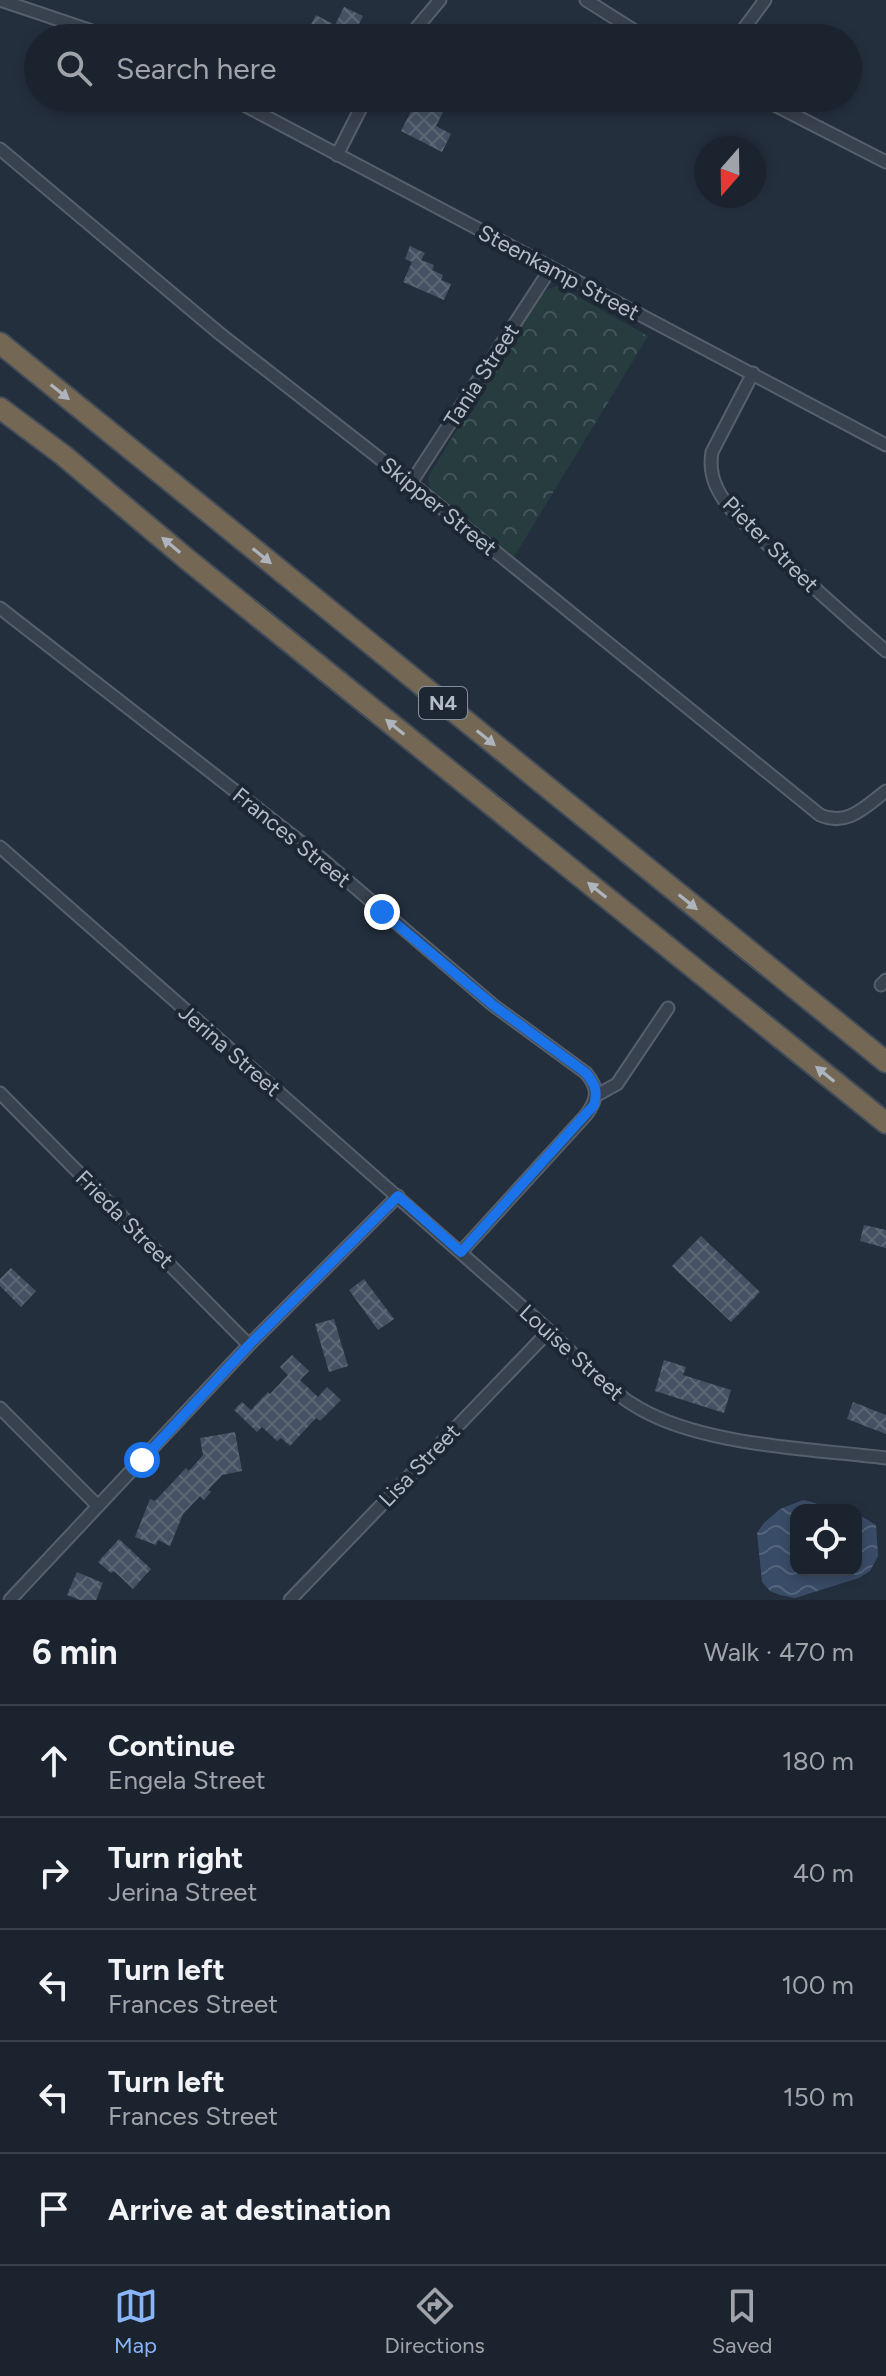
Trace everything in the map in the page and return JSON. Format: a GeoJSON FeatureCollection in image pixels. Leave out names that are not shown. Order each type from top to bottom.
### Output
{"type":"FeatureCollection","features":[{"type":"Feature","properties":{"kind":"highway","name":"N4"},"geometry":{"type":"LineString","coordinates":[[0,343],[886,1062]]}},
{"type":"Feature","properties":{"kind":"highway","name":"N4"},"geometry":{"type":"LineString","coordinates":[[0,408],[63,455],[188,560],[886,1123]]}},
{"type":"Feature","properties":{"kind":"street"},"geometry":{"type":"LineString","coordinates":[[0,0],[71,24]]}},
{"type":"Feature","properties":{"kind":"street"},"geometry":{"type":"LineString","coordinates":[[420,24],[440,0]]}},
{"type":"Feature","properties":{"kind":"street"},"geometry":{"type":"LineString","coordinates":[[586,0],[624,24]]}},
{"type":"Feature","properties":{"kind":"street"},"geometry":{"type":"LineString","coordinates":[[747,24],[765,0]]}},
{"type":"Feature","properties":{"kind":"street","name":"Steenkamp Street"},"geometry":{"type":"LineString","coordinates":[[257,112],[886,445]]}},
{"type":"Feature","properties":{"kind":"street"},"geometry":{"type":"LineString","coordinates":[[337,155],[359,112]]}},
{"type":"Feature","properties":{"kind":"street"},"geometry":{"type":"LineString","coordinates":[[788,112],[886,162]]}},
{"type":"Feature","properties":{"kind":"street","name":"Skipper Street"},"geometry":{"type":"LineString","coordinates":[[0,149],[219,333],[411,483],[820,815],[830,820],[840,820],[858,812],[886,791]]}},
{"type":"Feature","properties":{"kind":"street","name":"Tania Street"},"geometry":{"type":"LineString","coordinates":[[411,483],[551,268]]}},
{"type":"Feature","properties":{"kind":"street","name":"Pieter Street"},"geometry":{"type":"LineString","coordinates":[[753,373],[712,452],[710,465],[717,489],[741,519],[806,582],[886,651]]}},
{"type":"Feature","properties":{"kind":"street","name":"Frances Street"},"geometry":{"type":"LineString","coordinates":[[0,608],[316,854],[493,1005],[586,1073],[594,1083],[597,1095]]}},
{"type":"Feature","properties":{"kind":"street","name":"Jerina Street"},"geometry":{"type":"LineString","coordinates":[[0,847],[461,1252]]}},
{"type":"Feature","properties":{"kind":"street"},"geometry":{"type":"LineString","coordinates":[[461,1252],[586,1115],[597,1095],[617,1084],[668,1008]]}},
{"type":"Feature","properties":{"kind":"street","name":"Frieda Street"},"geometry":{"type":"LineString","coordinates":[[0,1093],[249,1345]]}},
{"type":"Feature","properties":{"kind":"street"},"geometry":{"type":"LineString","coordinates":[[10,1600],[249,1345],[398,1196]]}},
{"type":"Feature","properties":{"kind":"street","name":"Louise Street"},"geometry":{"type":"LineString","coordinates":[[461,1252],[600,1381],[649,1414],[678,1426],[720,1437],[886,1458]]}},
{"type":"Feature","properties":{"kind":"street","name":"Lisa Street"},"geometry":{"type":"LineString","coordinates":[[290,1600],[549,1331]]}},
{"type":"Feature","properties":{"kind":"street"},"geometry":{"type":"LineString","coordinates":[[0,1408],[98,1506]]}},
{"type":"Feature","properties":{"kind":"green space"},"geometry":{"type":"Polygon","coordinates":[[[558,286],[648,336],[514,557],[434,494],[428,477],[537,299],[548,289],[558,286]]]}},
{"type":"Feature","properties":{"kind":"water"},"geometry":{"type":"Polygon","coordinates":[[[803,1500],[818,1504],[793,1504],[803,1500]]]}},
{"type":"Feature","properties":{"kind":"water"},"geometry":{"type":"Polygon","coordinates":[[[790,1505],[790,1576],[862,1576],[862,1517],[876,1525],[878,1556],[870,1571],[859,1578],[795,1598],[770,1591],[762,1582],[757,1533],[780,1509],[790,1505]]]}},
{"type":"Feature","properties":{"kind":"building"},"geometry":{"type":"Polygon","coordinates":[[[344,7],[363,16],[359,24],[336,24],[344,7]]]}},
{"type":"Feature","properties":{"kind":"building"},"geometry":{"type":"Polygon","coordinates":[[[316,15],[333,24],[311,24],[316,15]]]}},
{"type":"Feature","properties":{"kind":"building"},"geometry":{"type":"Polygon","coordinates":[[[411,112],[443,112],[436,126],[451,134],[442,152],[401,131],[411,112]]]}},
{"type":"Feature","properties":{"kind":"building"},"geometry":{"type":"Polygon","coordinates":[[[410,246],[425,253],[421,260],[434,265],[432,270],[443,275],[441,280],[451,284],[444,300],[403,282],[412,262],[405,259],[410,246]]]}},
{"type":"Feature","properties":{"kind":"building"},"geometry":{"type":"Polygon","coordinates":[[[864,1225],[886,1230],[886,1248],[860,1241],[864,1225]]]}},
{"type":"Feature","properties":{"kind":"building"},"geometry":{"type":"Polygon","coordinates":[[[701,1236],[760,1292],[731,1322],[672,1266],[701,1236]]]}},
{"type":"Feature","properties":{"kind":"building"},"geometry":{"type":"Polygon","coordinates":[[[11,1268],[36,1291],[21,1307],[0,1286],[0,1279],[11,1268]]]}},
{"type":"Feature","properties":{"kind":"building"},"geometry":{"type":"Polygon","coordinates":[[[364,1279],[394,1319],[378,1330],[349,1290],[364,1279]]]}},
{"type":"Feature","properties":{"kind":"building"},"geometry":{"type":"Polygon","coordinates":[[[334,1319],[348,1366],[329,1372],[315,1324],[334,1319]]]}},
{"type":"Feature","properties":{"kind":"building"},"geometry":{"type":"Polygon","coordinates":[[[292,1355],[309,1371],[300,1380],[318,1397],[327,1387],[341,1400],[320,1421],[316,1418],[290,1446],[281,1438],[277,1441],[262,1427],[257,1432],[234,1410],[242,1402],[251,1410],[268,1392],[270,1394],[288,1375],[280,1367],[292,1355]]]}},
{"type":"Feature","properties":{"kind":"building"},"geometry":{"type":"Polygon","coordinates":[[[664,1360],[686,1367],[683,1375],[731,1390],[724,1413],[655,1391],[664,1360]]]}},
{"type":"Feature","properties":{"kind":"building"},"geometry":{"type":"Polygon","coordinates":[[[853,1402],[886,1415],[886,1434],[847,1419],[853,1402]]]}},
{"type":"Feature","properties":{"kind":"building"},"geometry":{"type":"Polygon","coordinates":[[[235,1432],[242,1471],[222,1475],[208,1490],[211,1492],[204,1500],[200,1496],[183,1514],[170,1546],[158,1540],[156,1545],[135,1537],[150,1499],[155,1501],[203,1455],[200,1438],[235,1432]]]}},
{"type":"Feature","properties":{"kind":"building"},"geometry":{"type":"Polygon","coordinates":[[[119,1539],[151,1569],[133,1589],[114,1571],[111,1573],[98,1562],[119,1539]]]}},
{"type":"Feature","properties":{"kind":"building"},"geometry":{"type":"Polygon","coordinates":[[[77,1572],[103,1583],[96,1600],[80,1600],[67,1595],[77,1572]]]}},
{"type":"Feature","properties":{"kind":"route"},"geometry":{"type":"LineString","coordinates":[[142,1460],[249,1345],[398,1196],[461,1252],[594,1105],[597,1095],[594,1083],[586,1073],[493,1005],[382,912]]}}]}
